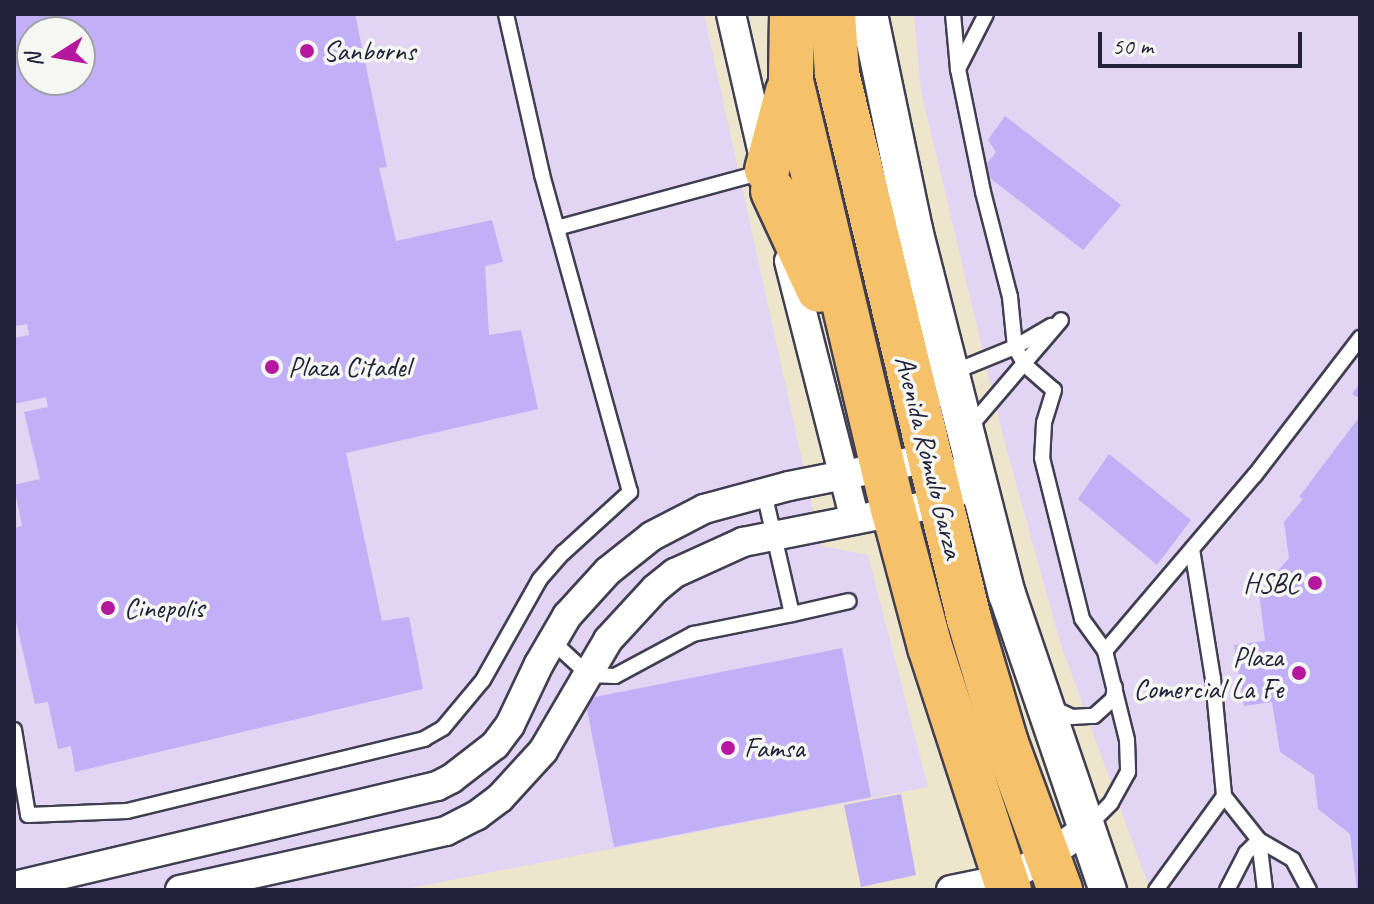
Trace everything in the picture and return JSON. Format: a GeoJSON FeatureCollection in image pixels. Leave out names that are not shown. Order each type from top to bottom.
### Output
{"type":"FeatureCollection","features":[{"type":"Feature","properties":{"kind":"main road","name":"Avenida Rómulo Garza"},"geometry":{"type":"LineString","coordinates":[[792,14],[791,81],[844,392],[868,460],[874,516],[930,647],[1007,884]]}},
{"type":"Feature","properties":{"kind":"main road","name":"Avenida Rómulo Garza"},"geometry":{"type":"LineString","coordinates":[[833,14],[837,73],[961,501],[969,619],[1006,743],[1054,873]]}},
{"type":"Feature","properties":{"kind":"main road"},"geometry":{"type":"LineString","coordinates":[[791,81],[770,181],[844,392]]}},
{"type":"Feature","properties":{"kind":"street"},"geometry":{"type":"LineString","coordinates":[[731,14],[770,181]]}},
{"type":"Feature","properties":{"kind":"street"},"geometry":{"type":"LineString","coordinates":[[777,14],[791,81]]}},
{"type":"Feature","properties":{"kind":"street"},"geometry":{"type":"LineString","coordinates":[[14,886],[437,786],[495,745],[510,725],[567,616],[608,571],[652,536],[704,509],[868,460],[943,432],[950,374],[892,134],[869,14]]}},
{"type":"Feature","properties":{"kind":"street"},"geometry":{"type":"LineString","coordinates":[[180,890],[446,831],[476,816],[500,798],[543,751],[608,640],[655,589],[675,573],[743,542],[961,501],[1042,703],[1108,890]]}},
{"type":"Feature","properties":{"kind":"street"},"geometry":{"type":"LineString","coordinates":[[951,890],[1007,884],[1054,873],[1088,827]]}},
{"type":"Feature","properties":{"kind":"lane"},"geometry":{"type":"LineString","coordinates":[[14,730],[28,815],[88,815],[127,811],[424,739],[443,728],[483,680],[540,579],[563,553],[630,492],[591,361],[506,14]]}},
{"type":"Feature","properties":{"kind":"lane"},"geometry":{"type":"LineString","coordinates":[[953,14],[958,69],[983,192],[1010,297],[1015,347],[1025,365],[1054,390],[1044,423],[1042,458],[1082,619],[1105,651],[1127,740],[1128,772],[1111,803],[1088,827]]}},
{"type":"Feature","properties":{"kind":"lane"},"geometry":{"type":"LineString","coordinates":[[958,69],[986,14]]}},
{"type":"Feature","properties":{"kind":"lane"},"geometry":{"type":"LineString","coordinates":[[557,228],[770,181]]}},
{"type":"Feature","properties":{"kind":"lane"},"geometry":{"type":"LineString","coordinates":[[943,432],[1025,365],[1061,320],[1015,347],[950,374]]}},
{"type":"Feature","properties":{"kind":"lane"},"geometry":{"type":"LineString","coordinates":[[1105,651],[1255,475],[1360,338]]}},
{"type":"Feature","properties":{"kind":"lane"},"geometry":{"type":"LineString","coordinates":[[764,493],[792,614]]}},
{"type":"Feature","properties":{"kind":"lane"},"geometry":{"type":"LineString","coordinates":[[1192,549],[1213,679],[1224,796],[1242,823],[1259,840],[1293,860],[1309,890]]}},
{"type":"Feature","properties":{"kind":"lane"},"geometry":{"type":"LineString","coordinates":[[552,641],[589,675],[615,676],[693,634],[849,601]]}},
{"type":"Feature","properties":{"kind":"lane"},"geometry":{"type":"LineString","coordinates":[[1042,703],[1072,717],[1094,716],[1113,699],[1115,687]]}},
{"type":"Feature","properties":{"kind":"lane"},"geometry":{"type":"LineString","coordinates":[[1156,890],[1224,796]]}},
{"type":"Feature","properties":{"kind":"lane"},"geometry":{"type":"LineString","coordinates":[[1227,890],[1246,853],[1259,840]]}},
{"type":"Feature","properties":{"kind":"lane"},"geometry":{"type":"LineString","coordinates":[[1259,840],[1265,890]]}},
{"type":"Feature","properties":{"kind":"shaded area"},"geometry":{"type":"Polygon","coordinates":[[[14,14],[704,14],[821,546],[868,555],[928,787],[400,890],[14,890],[14,14]]]}},
{"type":"Feature","properties":{"kind":"shaded area"},"geometry":{"type":"Polygon","coordinates":[[[914,14],[1360,14],[1360,890],[1150,890],[1060,642],[1004,440],[921,91],[914,14]]]}},
{"type":"Feature","properties":{"kind":"building","name":"Plaza Citadel"},"geometry":{"type":"Polygon","coordinates":[[[14,14],[355,14],[387,167],[379,168],[396,241],[492,220],[503,262],[485,266],[489,335],[521,330],[538,409],[346,453],[382,621],[409,617],[423,689],[75,772],[71,746],[58,749],[48,702],[35,704],[14,613],[14,528],[22,526],[14,485],[40,479],[24,412],[48,407],[46,397],[14,404],[14,338],[29,335],[27,324],[14,326],[14,14]]]}},
{"type":"Feature","properties":{"kind":"building"},"geometry":{"type":"Polygon","coordinates":[[[1005,116],[1121,205],[1083,250],[981,171],[996,152],[988,140],[1005,116]]]}},
{"type":"Feature","properties":{"kind":"building"},"geometry":{"type":"Polygon","coordinates":[[[1360,383],[1360,399],[1352,394],[1360,383]]]}},
{"type":"Feature","properties":{"kind":"building","name":"Plaza Comercial La Fe"},"geometry":{"type":"Polygon","coordinates":[[[1360,416],[1360,890],[1357,890],[1350,834],[1318,809],[1314,775],[1280,752],[1272,702],[1244,706],[1234,645],[1265,641],[1259,592],[1289,558],[1284,522],[1360,416]]]}},
{"type":"Feature","properties":{"kind":"building"},"geometry":{"type":"Polygon","coordinates":[[[1109,454],[1191,520],[1157,565],[1078,499],[1109,454]]]}},
{"type":"Feature","properties":{"kind":"building","name":"Famsa"},"geometry":{"type":"Polygon","coordinates":[[[842,648],[871,797],[614,847],[585,699],[842,648]]]}},
{"type":"Feature","properties":{"kind":"building"},"geometry":{"type":"Polygon","coordinates":[[[901,794],[916,875],[861,887],[844,805],[901,794]]]}},
{"type":"Feature","properties":{"kind":"place","name":"Sanborns"},"geometry":{"type":"Point","coordinates":[307,51]}},
{"type":"Feature","properties":{"kind":"place","name":"Plaza Citadel"},"geometry":{"type":"Point","coordinates":[272,367]}},
{"type":"Feature","properties":{"kind":"place","name":"HSBC"},"geometry":{"type":"Point","coordinates":[1315,583]}},
{"type":"Feature","properties":{"kind":"place","name":"Cinepolis"},"geometry":{"type":"Point","coordinates":[108,608]}},
{"type":"Feature","properties":{"kind":"place","name":"Plaza Comercial La Fe"},"geometry":{"type":"Point","coordinates":[1299,673]}},
{"type":"Feature","properties":{"kind":"place","name":"Famsa"},"geometry":{"type":"Point","coordinates":[728,748]}}]}
